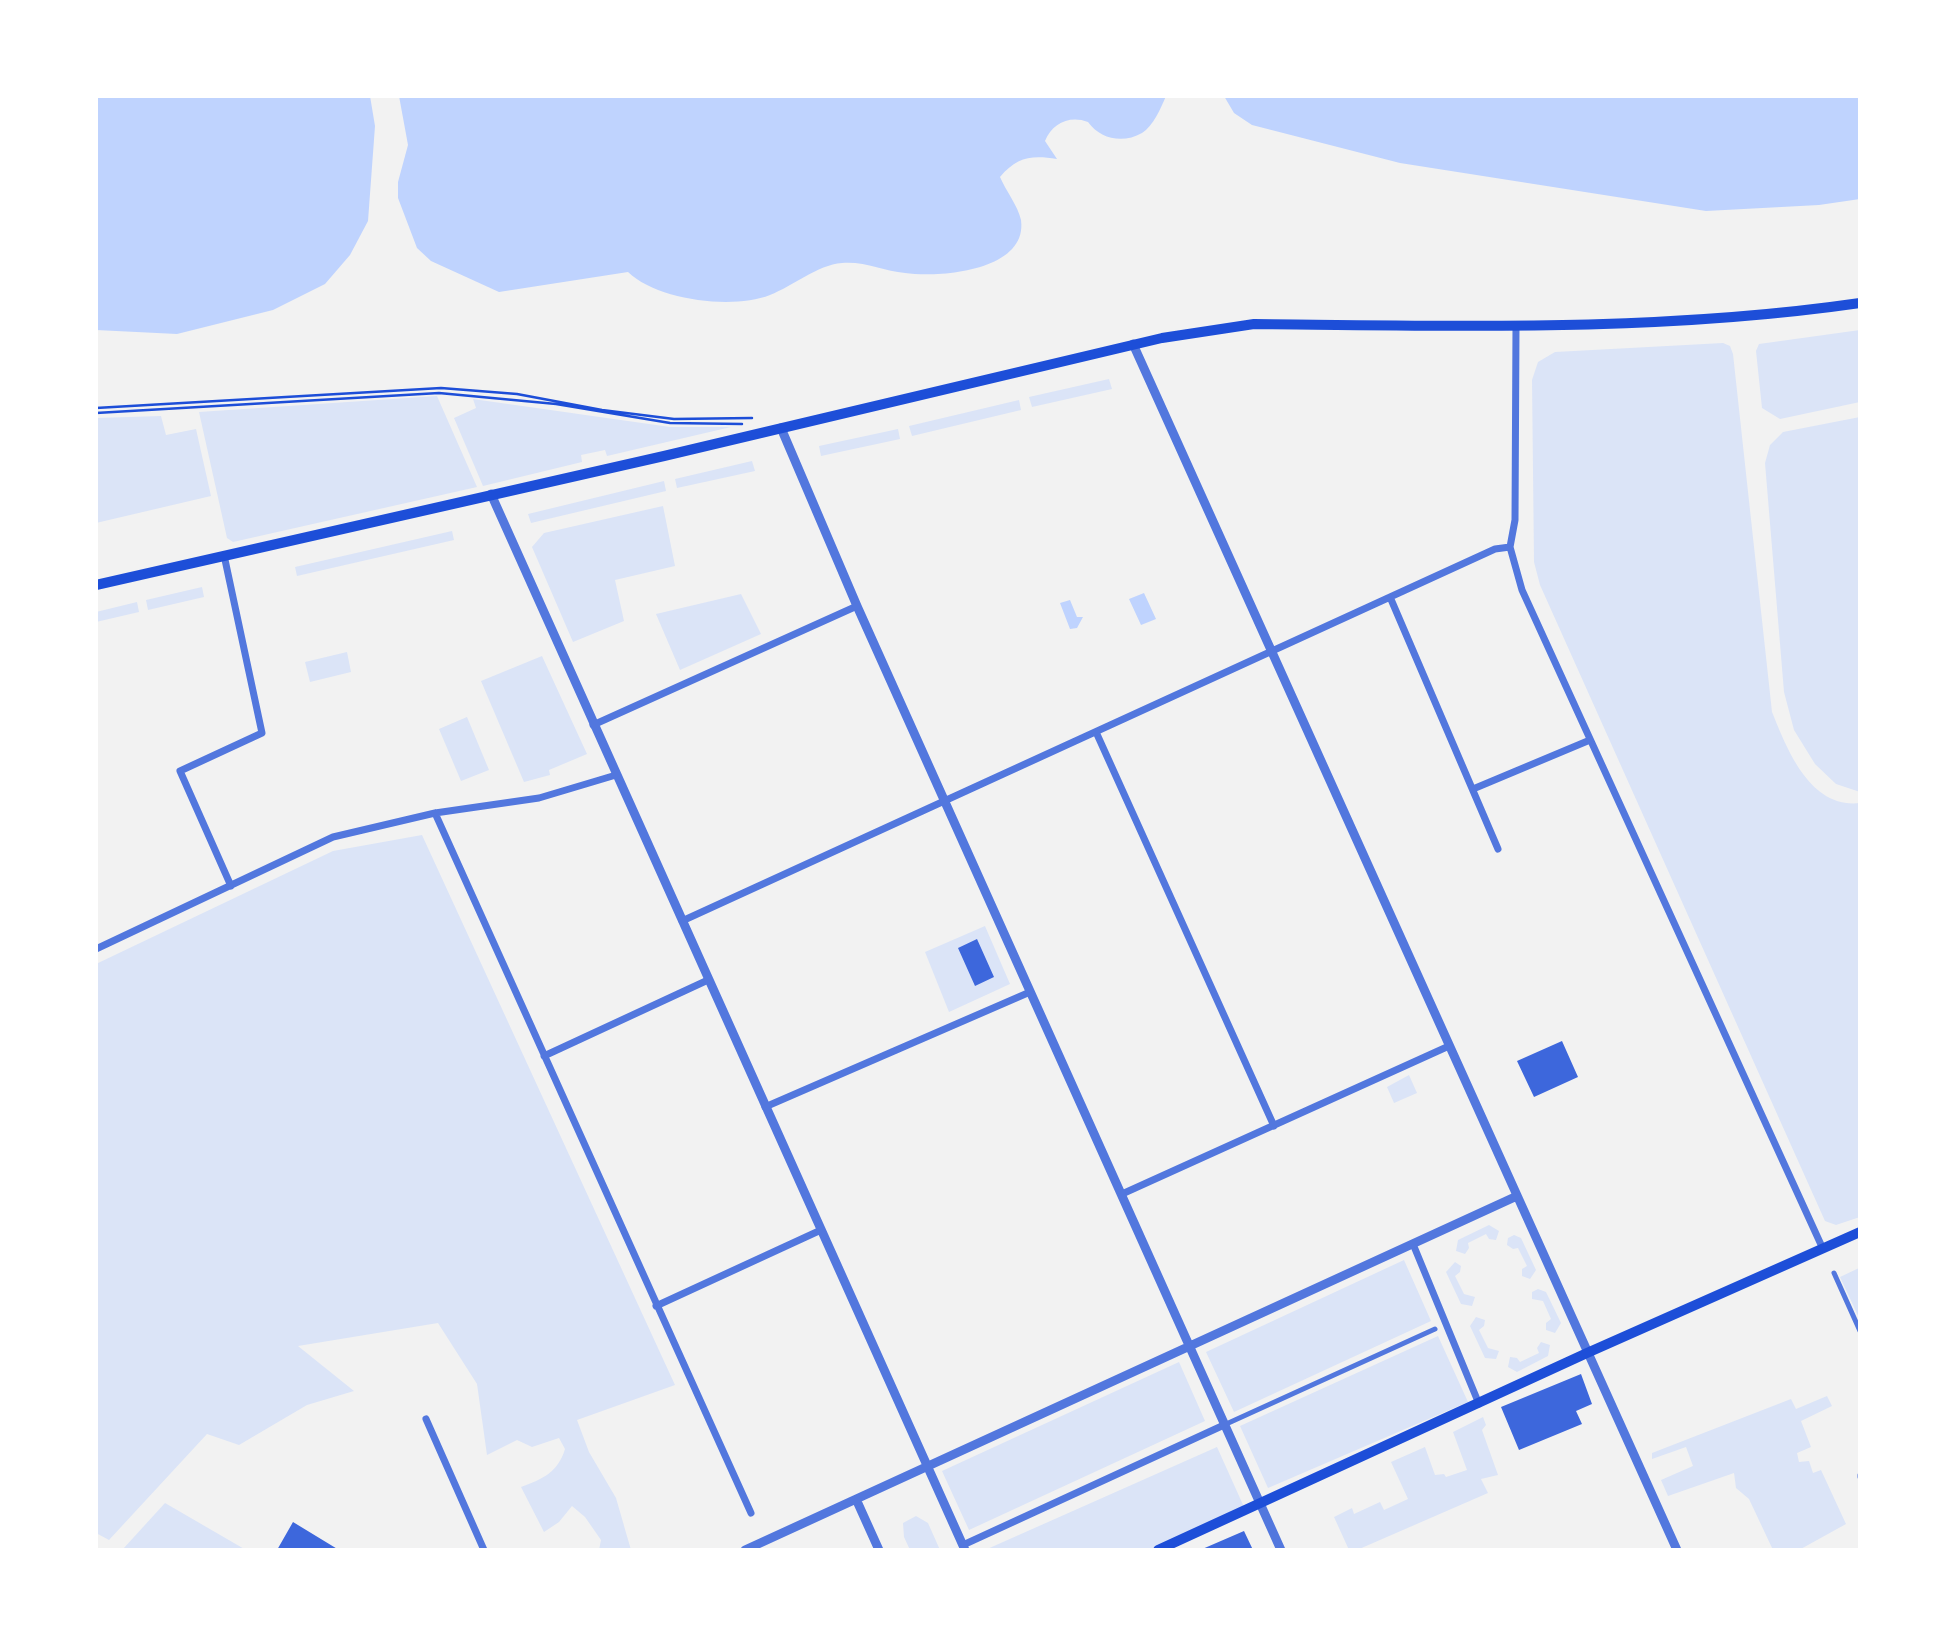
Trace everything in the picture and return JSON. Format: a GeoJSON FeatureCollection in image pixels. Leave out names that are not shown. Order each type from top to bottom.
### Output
{"type":"FeatureCollection","features":[{"type":"Feature","properties":{"kind":"main road"},"geometry":{"type":"LineString","coordinates":[[96,585],[1133,345],[1254,324],[1516,326],[1742,316],[1860,303]]}},
{"type":"Feature","properties":{"kind":"main road"},"geometry":{"type":"LineString","coordinates":[[1158,1550],[1587,1353],[1859,1234]]}},
{"type":"Feature","properties":{"kind":"street"},"geometry":{"type":"LineString","coordinates":[[1516,326],[1515,520],[1510,547],[1522,590],[1823,1249]]}},
{"type":"Feature","properties":{"kind":"street"},"geometry":{"type":"LineString","coordinates":[[1133,345],[1676,1550]]}},
{"type":"Feature","properties":{"kind":"street"},"geometry":{"type":"LineString","coordinates":[[781,428],[857,606],[1281,1550]]}},
{"type":"Feature","properties":{"kind":"street"},"geometry":{"type":"LineString","coordinates":[[491,494],[964,1547],[1435,1329]]}},
{"type":"Feature","properties":{"kind":"street"},"geometry":{"type":"LineString","coordinates":[[682,921],[1390,597],[1495,550],[1510,547]]}},
{"type":"Feature","properties":{"kind":"street"},"geometry":{"type":"LineString","coordinates":[[224,555],[262,733],[180,771],[231,886]]}},
{"type":"Feature","properties":{"kind":"street"},"geometry":{"type":"LineString","coordinates":[[1390,597],[1497,849]]}},
{"type":"Feature","properties":{"kind":"street"},"geometry":{"type":"LineString","coordinates":[[593,724],[857,606]]}},
{"type":"Feature","properties":{"kind":"street"},"geometry":{"type":"LineString","coordinates":[[1096,732],[1274,1126]]}},
{"type":"Feature","properties":{"kind":"street"},"geometry":{"type":"LineString","coordinates":[[1473,789],[1590,740]]}},
{"type":"Feature","properties":{"kind":"street"},"geometry":{"type":"LineString","coordinates":[[96,949],[333,836],[435,813],[539,798],[616,775]]}},
{"type":"Feature","properties":{"kind":"street"},"geometry":{"type":"LineString","coordinates":[[435,813],[751,1513]]}},
{"type":"Feature","properties":{"kind":"street"},"geometry":{"type":"LineString","coordinates":[[544,1056],[708,980]]}},
{"type":"Feature","properties":{"kind":"street"},"geometry":{"type":"LineString","coordinates":[[765,1107],[1030,992]]}},
{"type":"Feature","properties":{"kind":"street"},"geometry":{"type":"LineString","coordinates":[[1122,1194],[1449,1046]]}},
{"type":"Feature","properties":{"kind":"street"},"geometry":{"type":"LineString","coordinates":[[745,1550],[1517,1196]]}},
{"type":"Feature","properties":{"kind":"street"},"geometry":{"type":"LineString","coordinates":[[656,1306],[821,1230]]}},
{"type":"Feature","properties":{"kind":"street"},"geometry":{"type":"LineString","coordinates":[[1413,1244],[1479,1404]]}},
{"type":"Feature","properties":{"kind":"street"},"geometry":{"type":"LineString","coordinates":[[1834,1273],[1860,1331]]}},
{"type":"Feature","properties":{"kind":"street"},"geometry":{"type":"LineString","coordinates":[[426,1419],[484,1550]]}},
{"type":"Feature","properties":{"kind":"street"},"geometry":{"type":"LineString","coordinates":[[856,1499],[879,1550]]}},
{"type":"Feature","properties":{"kind":"path"},"geometry":{"type":"LineString","coordinates":[[96,410],[441,388],[517,394],[603,410],[674,419],[752,418]]}},
{"type":"Feature","properties":{"kind":"path"},"geometry":{"type":"LineString","coordinates":[[96,410],[439,393],[556,404],[670,423],[754,424]]}},
{"type":"Feature","properties":{"kind":"shaded area"},"geometry":{"type":"Polygon","coordinates":[[[1860,330],[1860,402],[1780,419],[1762,408],[1756,351],[1759,344],[1860,330]]]}},
{"type":"Feature","properties":{"kind":"shaded area"},"geometry":{"type":"Polygon","coordinates":[[[1723,343],[1730,346],[1733,354],[1772,712],[1793,759],[1814,787],[1827,797],[1842,802],[1860,803],[1860,1217],[1836,1225],[1825,1221],[1540,585],[1534,562],[1532,380],[1538,362],[1555,352],[1723,343]]]}},
{"type":"Feature","properties":{"kind":"shaded area"},"geometry":{"type":"Polygon","coordinates":[[[1109,379],[1112,389],[1032,407],[1029,397],[1109,379]]]}},
{"type":"Feature","properties":{"kind":"shaded area"},"geometry":{"type":"Polygon","coordinates":[[[437,396],[477,487],[233,542],[227,538],[199,412],[437,396]]]}},
{"type":"Feature","properties":{"kind":"shaded area"},"geometry":{"type":"Polygon","coordinates":[[[473,399],[670,427],[731,427],[607,456],[605,450],[581,455],[582,462],[483,486],[454,418],[476,408],[473,399]]]}},
{"type":"Feature","properties":{"kind":"shaded area"},"geometry":{"type":"Polygon","coordinates":[[[1019,400],[1021,410],[912,436],[909,426],[1019,400]]]}},
{"type":"Feature","properties":{"kind":"shaded area"},"geometry":{"type":"Polygon","coordinates":[[[161,416],[166,435],[196,429],[211,496],[96,523],[96,418],[161,416]]]}},
{"type":"Feature","properties":{"kind":"shaded area"},"geometry":{"type":"Polygon","coordinates":[[[1860,417],[1860,792],[1836,784],[1815,764],[1794,730],[1784,692],[1765,463],[1770,445],[1783,432],[1860,417]]]}},
{"type":"Feature","properties":{"kind":"shaded area"},"geometry":{"type":"Polygon","coordinates":[[[898,429],[900,439],[821,456],[819,446],[898,429]]]}},
{"type":"Feature","properties":{"kind":"shaded area"},"geometry":{"type":"Polygon","coordinates":[[[752,461],[755,471],[677,488],[675,479],[752,461]]]}},
{"type":"Feature","properties":{"kind":"shaded area"},"geometry":{"type":"Polygon","coordinates":[[[664,481],[666,491],[531,523],[528,514],[664,481]]]}},
{"type":"Feature","properties":{"kind":"shaded area"},"geometry":{"type":"Polygon","coordinates":[[[663,506],[675,566],[615,580],[624,621],[573,642],[532,547],[544,533],[663,506]]]}},
{"type":"Feature","properties":{"kind":"shaded area"},"geometry":{"type":"Polygon","coordinates":[[[452,531],[454,540],[297,576],[295,567],[452,531]]]}},
{"type":"Feature","properties":{"kind":"shaded area"},"geometry":{"type":"Polygon","coordinates":[[[202,587],[204,597],[148,610],[146,600],[202,587]]]}},
{"type":"Feature","properties":{"kind":"shaded area"},"geometry":{"type":"Polygon","coordinates":[[[741,594],[761,634],[680,670],[656,614],[741,594]]]}},
{"type":"Feature","properties":{"kind":"shaded area"},"geometry":{"type":"Polygon","coordinates":[[[137,602],[139,612],[96,622],[96,612],[137,602]]]}},
{"type":"Feature","properties":{"kind":"shaded area"},"geometry":{"type":"Polygon","coordinates":[[[347,652],[351,672],[310,682],[305,662],[347,652]]]}},
{"type":"Feature","properties":{"kind":"shaded area"},"geometry":{"type":"Polygon","coordinates":[[[542,656],[587,754],[549,770],[550,775],[524,782],[481,681],[542,656]]]}},
{"type":"Feature","properties":{"kind":"shaded area"},"geometry":{"type":"Polygon","coordinates":[[[467,717],[489,770],[461,781],[439,729],[467,717]]]}},
{"type":"Feature","properties":{"kind":"shaded area"},"geometry":{"type":"Polygon","coordinates":[[[422,835],[675,1385],[577,1420],[589,1452],[616,1498],[631,1550],[599,1550],[601,1540],[585,1517],[572,1506],[559,1522],[544,1532],[521,1487],[549,1474],[558,1464],[565,1449],[559,1438],[532,1447],[517,1440],[487,1455],[477,1384],[438,1323],[298,1346],[354,1391],[307,1405],[239,1445],[207,1434],[109,1540],[96,1533],[96,964],[333,851],[422,835]]]}},
{"type":"Feature","properties":{"kind":"shaded area"},"geometry":{"type":"Polygon","coordinates":[[[985,926],[1010,984],[949,1012],[925,952],[985,926]]]}},
{"type":"Feature","properties":{"kind":"shaded area"},"geometry":{"type":"Polygon","coordinates":[[[1409,1075],[1417,1093],[1394,1103],[1387,1087],[1409,1075]]]}},
{"type":"Feature","properties":{"kind":"shaded area"},"geometry":{"type":"Polygon","coordinates":[[[1489,1225],[1499,1231],[1496,1240],[1489,1239],[1486,1234],[1468,1243],[1469,1248],[1465,1254],[1456,1251],[1458,1240],[1489,1225]]]}},
{"type":"Feature","properties":{"kind":"shaded area"},"geometry":{"type":"Polygon","coordinates":[[[1514,1235],[1521,1238],[1536,1270],[1530,1279],[1522,1276],[1522,1269],[1527,1266],[1518,1248],[1513,1249],[1507,1245],[1508,1238],[1514,1235]]]}},
{"type":"Feature","properties":{"kind":"shaded area"},"geometry":{"type":"Polygon","coordinates":[[[1404,1260],[1431,1321],[1234,1412],[1206,1352],[1404,1260]]]}},
{"type":"Feature","properties":{"kind":"shaded area"},"geometry":{"type":"Polygon","coordinates":[[[1455,1262],[1461,1266],[1460,1272],[1455,1276],[1464,1294],[1475,1297],[1472,1306],[1461,1304],[1446,1272],[1455,1262]]]}},
{"type":"Feature","properties":{"kind":"shaded area"},"geometry":{"type":"Polygon","coordinates":[[[1859,1268],[1860,1270],[1860,1320],[1840,1277],[1859,1268]]]}},
{"type":"Feature","properties":{"kind":"shaded area"},"geometry":{"type":"Polygon","coordinates":[[[1538,1289],[1546,1292],[1561,1323],[1555,1333],[1546,1330],[1546,1323],[1551,1319],[1543,1301],[1532,1299],[1532,1292],[1538,1289]]]}},
{"type":"Feature","properties":{"kind":"shaded area"},"geometry":{"type":"Polygon","coordinates":[[[1476,1317],[1485,1320],[1484,1326],[1479,1330],[1488,1348],[1499,1351],[1496,1359],[1485,1358],[1470,1326],[1476,1317]]]}},
{"type":"Feature","properties":{"kind":"shaded area"},"geometry":{"type":"Polygon","coordinates":[[[1438,1336],[1468,1402],[1268,1488],[1240,1426],[1438,1336]]]}},
{"type":"Feature","properties":{"kind":"shaded area"},"geometry":{"type":"Polygon","coordinates":[[[1541,1342],[1550,1345],[1548,1356],[1517,1372],[1508,1367],[1510,1357],[1517,1358],[1520,1362],[1539,1353],[1537,1348],[1541,1342]]]}},
{"type":"Feature","properties":{"kind":"shaded area"},"geometry":{"type":"Polygon","coordinates":[[[1179,1362],[1205,1421],[969,1530],[942,1471],[1179,1362]]]}},
{"type":"Feature","properties":{"kind":"shaded area"},"geometry":{"type":"Polygon","coordinates":[[[1827,1396],[1832,1406],[1801,1421],[1811,1447],[1797,1453],[1799,1462],[1809,1461],[1813,1473],[1821,1470],[1846,1524],[1799,1550],[1773,1550],[1749,1499],[1736,1488],[1734,1473],[1668,1496],[1661,1480],[1693,1466],[1686,1447],[1652,1459],[1652,1453],[1791,1399],[1796,1409],[1827,1396]]]}},
{"type":"Feature","properties":{"kind":"shaded area"},"geometry":{"type":"Polygon","coordinates":[[[1483,1417],[1486,1425],[1482,1430],[1498,1475],[1481,1479],[1488,1493],[1357,1550],[1349,1550],[1334,1517],[1352,1508],[1354,1514],[1380,1502],[1384,1510],[1408,1499],[1391,1462],[1425,1447],[1435,1475],[1444,1474],[1446,1477],[1467,1470],[1453,1432],[1483,1417]]]}},
{"type":"Feature","properties":{"kind":"shaded area"},"geometry":{"type":"Polygon","coordinates":[[[1217,1447],[1244,1507],[1148,1550],[985,1550],[1217,1447]]]}},
{"type":"Feature","properties":{"kind":"shaded area"},"geometry":{"type":"Polygon","coordinates":[[[165,1503],[246,1550],[123,1549],[165,1503]]]}},
{"type":"Feature","properties":{"kind":"shaded area"},"geometry":{"type":"Polygon","coordinates":[[[916,1516],[928,1523],[940,1550],[910,1550],[904,1537],[903,1523],[916,1516]]]}},
{"type":"Feature","properties":{"kind":"water"},"geometry":{"type":"Polygon","coordinates":[[[96,96],[370,96],[375,126],[368,221],[350,255],[325,284],[273,310],[177,334],[96,330],[96,96]]]}},
{"type":"Feature","properties":{"kind":"water"},"geometry":{"type":"Polygon","coordinates":[[[399,96],[1166,96],[1153,121],[1142,133],[1127,138],[1112,138],[1093,128],[1088,122],[1068,120],[1052,129],[1045,141],[1057,159],[1025,159],[1006,170],[1000,177],[1021,220],[1019,237],[1011,250],[996,260],[958,272],[938,274],[905,273],[858,263],[842,263],[814,272],[770,295],[736,302],[716,302],[657,290],[628,272],[499,292],[431,261],[417,248],[398,198],[398,182],[408,145],[399,96]]]}},
{"type":"Feature","properties":{"kind":"water"},"geometry":{"type":"Polygon","coordinates":[[[1224,96],[1860,96],[1860,199],[1819,205],[1706,211],[1400,163],[1252,125],[1234,113],[1224,96]]]}},
{"type":"Feature","properties":{"kind":"water"},"geometry":{"type":"Polygon","coordinates":[[[1144,593],[1156,619],[1141,625],[1129,599],[1144,593]]]}},
{"type":"Feature","properties":{"kind":"water"},"geometry":{"type":"Polygon","coordinates":[[[1070,600],[1077,617],[1083,617],[1077,628],[1070,629],[1060,603],[1070,600]]]}},
{"type":"Feature","properties":{"kind":"building"},"geometry":{"type":"Polygon","coordinates":[[[977,939],[994,977],[975,986],[958,948],[977,939]]]}},
{"type":"Feature","properties":{"kind":"building"},"geometry":{"type":"Polygon","coordinates":[[[1562,1041],[1578,1077],[1534,1097],[1517,1061],[1562,1041]]]}},
{"type":"Feature","properties":{"kind":"building"},"geometry":{"type":"Polygon","coordinates":[[[1581,1374],[1592,1404],[1576,1411],[1582,1424],[1519,1450],[1501,1407],[1581,1374]]]}},
{"type":"Feature","properties":{"kind":"building"},"geometry":{"type":"Polygon","coordinates":[[[293,1522],[339,1550],[277,1550],[293,1522]]]}},
{"type":"Feature","properties":{"kind":"building"},"geometry":{"type":"Polygon","coordinates":[[[1244,1531],[1253,1550],[1200,1550],[1244,1531]]]}}]}
